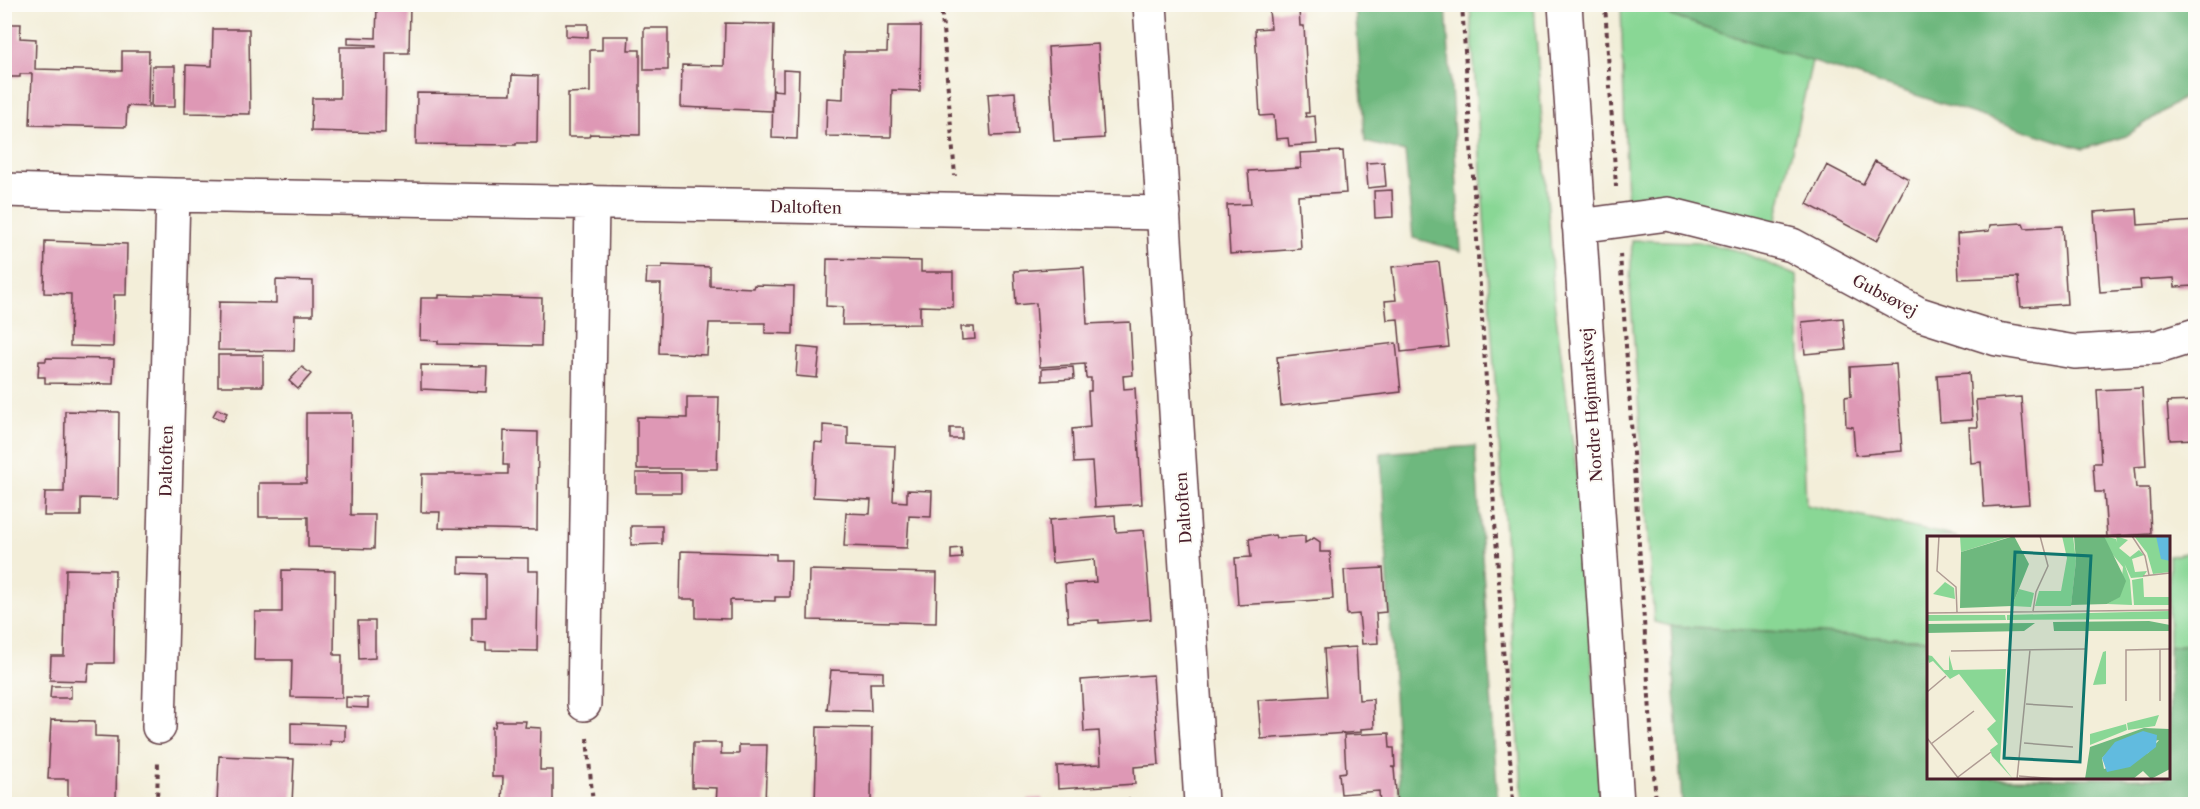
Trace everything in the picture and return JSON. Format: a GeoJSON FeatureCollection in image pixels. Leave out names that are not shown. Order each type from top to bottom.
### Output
{"type":"FeatureCollection","features":[{"type":"Feature","properties":{"kind":"street","name":"Daltoften"},"geometry":{"type":"LineString","coordinates":[[1150,4],[1202,803]]}},
{"type":"Feature","properties":{"kind":"street","name":"Nordre Højmarksvej"},"geometry":{"type":"LineString","coordinates":[[1565,4],[1617,804]]}},
{"type":"Feature","properties":{"kind":"street","name":"Daltoften"},"geometry":{"type":"LineString","coordinates":[[4,190],[1164,213]]}},
{"type":"Feature","properties":{"kind":"street","name":"Daltoften"},"geometry":{"type":"LineString","coordinates":[[159,727],[173,195]]}},
{"type":"Feature","properties":{"kind":"street"},"geometry":{"type":"LineString","coordinates":[[584,704],[592,202]]}},
{"type":"Feature","properties":{"kind":"street","name":"Gubsøvej"},"geometry":{"type":"LineString","coordinates":[[1579,226],[1668,214],[1792,245],[1918,314],[1997,339],[2075,352],[2158,347],[2196,335]]}},
{"type":"Feature","properties":{"kind":"path"},"geometry":{"type":"LineString","coordinates":[[941,4],[957,210]]}},
{"type":"Feature","properties":{"kind":"path"},"geometry":{"type":"LineString","coordinates":[[1462,4],[1513,804]]}},
{"type":"Feature","properties":{"kind":"path"},"geometry":{"type":"LineString","coordinates":[[1605,4],[1656,804]]}},
{"type":"Feature","properties":{"kind":"path"},"geometry":{"type":"LineString","coordinates":[[584,704],[593,804]]}},
{"type":"Feature","properties":{"kind":"path"},"geometry":{"type":"LineString","coordinates":[[157,804],[159,727]]}},
{"type":"Feature","properties":{"kind":"green space"},"geometry":{"type":"Polygon","coordinates":[[[1355,5],[1446,5],[1461,251],[1413,238],[1405,152],[1365,142],[1355,5]]]}},
{"type":"Feature","properties":{"kind":"green space"},"geometry":{"type":"Polygon","coordinates":[[[1470,5],[1534,5],[1554,300],[1585,537],[1601,804],[1523,804],[1470,5]]]}},
{"type":"Feature","properties":{"kind":"green space"},"geometry":{"type":"Polygon","coordinates":[[[1621,5],[1637,5],[1812,61],[1776,222],[1707,207],[1627,202],[1621,5]]]}},
{"type":"Feature","properties":{"kind":"green space"},"geometry":{"type":"Polygon","coordinates":[[[1637,5],[2195,5],[2195,90],[2126,136],[2083,149],[1637,5]]]}},
{"type":"Feature","properties":{"kind":"green space"},"geometry":{"type":"Polygon","coordinates":[[[1632,240],[1698,242],[1739,251],[1797,276],[1806,505],[1952,536],[1927,536],[1927,640],[1671,626],[1654,622],[1630,286],[1632,240]]]}},
{"type":"Feature","properties":{"kind":"green space"},"geometry":{"type":"Polygon","coordinates":[[[1475,446],[1498,804],[1400,804],[1381,453],[1475,446]]]}},
{"type":"Feature","properties":{"kind":"green space"},"geometry":{"type":"Polygon","coordinates":[[[2195,551],[2195,643],[2170,647],[2170,556],[2195,551]]]}},
{"type":"Feature","properties":{"kind":"green space"},"geometry":{"type":"Polygon","coordinates":[[[1671,626],[1927,640],[1927,779],[2170,779],[2170,647],[2195,643],[2195,804],[1682,804],[1671,626]]]}},
{"type":"Feature","properties":{"kind":"building"},"geometry":{"type":"Polygon","coordinates":[[[377,6],[410,6],[409,53],[386,53],[385,133],[311,131],[312,98],[340,98],[340,47],[376,47],[376,45],[348,44],[348,37],[376,38],[377,6]]]}},
{"type":"Feature","properties":{"kind":"building"},"geometry":{"type":"Polygon","coordinates":[[[1299,9],[1300,26],[1304,26],[1309,113],[1305,113],[1306,117],[1315,116],[1317,144],[1289,146],[1288,138],[1276,139],[1274,115],[1260,116],[1255,29],[1271,28],[1269,11],[1299,9]]]}},
{"type":"Feature","properties":{"kind":"building"},"geometry":{"type":"Polygon","coordinates":[[[725,23],[774,24],[772,111],[681,107],[682,65],[724,66],[725,23]]]}},
{"type":"Feature","properties":{"kind":"building"},"geometry":{"type":"Polygon","coordinates":[[[4,24],[21,24],[20,38],[36,39],[35,69],[122,71],[122,51],[149,51],[148,107],[127,106],[126,127],[30,125],[32,74],[4,77],[4,24]]]}},
{"type":"Feature","properties":{"kind":"building"},"geometry":{"type":"Polygon","coordinates":[[[566,24],[588,24],[588,37],[566,36],[566,24]]]}},
{"type":"Feature","properties":{"kind":"building"},"geometry":{"type":"Polygon","coordinates":[[[888,26],[921,26],[920,91],[892,90],[891,137],[826,136],[827,98],[843,99],[844,52],[887,52],[888,26]]]}},
{"type":"Feature","properties":{"kind":"building"},"geometry":{"type":"Polygon","coordinates":[[[644,28],[668,28],[668,70],[644,70],[644,28]]]}},
{"type":"Feature","properties":{"kind":"building"},"geometry":{"type":"Polygon","coordinates":[[[213,29],[249,29],[250,114],[185,113],[186,65],[212,66],[213,29]]]}},
{"type":"Feature","properties":{"kind":"building"},"geometry":{"type":"Polygon","coordinates":[[[602,36],[629,36],[628,50],[640,50],[640,135],[590,134],[589,137],[568,137],[568,93],[590,92],[590,50],[602,50],[602,36]]]}},
{"type":"Feature","properties":{"kind":"building"},"geometry":{"type":"Polygon","coordinates":[[[1098,44],[1104,138],[1054,141],[1048,47],[1098,44]]]}},
{"type":"Feature","properties":{"kind":"building"},"geometry":{"type":"Polygon","coordinates":[[[152,66],[175,66],[175,107],[151,107],[152,66]]]}},
{"type":"Feature","properties":{"kind":"building"},"geometry":{"type":"Polygon","coordinates":[[[783,70],[799,71],[797,139],[772,138],[773,90],[783,91],[783,70]]]}},
{"type":"Feature","properties":{"kind":"building"},"geometry":{"type":"Polygon","coordinates":[[[512,75],[538,76],[537,143],[516,143],[516,145],[416,144],[417,93],[511,94],[512,75]]]}},
{"type":"Feature","properties":{"kind":"building"},"geometry":{"type":"Polygon","coordinates":[[[1015,92],[1018,135],[991,136],[988,94],[1015,92]]]}},
{"type":"Feature","properties":{"kind":"building"},"geometry":{"type":"Polygon","coordinates":[[[1343,151],[1346,193],[1298,196],[1301,249],[1230,254],[1227,205],[1251,204],[1248,171],[1301,168],[1300,153],[1343,151]]]}},
{"type":"Feature","properties":{"kind":"building"},"geometry":{"type":"Polygon","coordinates":[[[1875,161],[1909,179],[1877,241],[1807,204],[1827,165],[1863,184],[1875,161]]]}},
{"type":"Feature","properties":{"kind":"building"},"geometry":{"type":"Polygon","coordinates":[[[1384,162],[1386,186],[1368,188],[1366,163],[1384,162]]]}},
{"type":"Feature","properties":{"kind":"building"},"geometry":{"type":"Polygon","coordinates":[[[1392,190],[1393,217],[1375,218],[1374,191],[1392,190]]]}},
{"type":"Feature","properties":{"kind":"building"},"geometry":{"type":"Polygon","coordinates":[[[2137,209],[2138,225],[2196,221],[2196,286],[2175,287],[2174,278],[2140,280],[2141,289],[2100,292],[2094,212],[2137,209]]]}},
{"type":"Feature","properties":{"kind":"building"},"geometry":{"type":"Polygon","coordinates":[[[2023,223],[2025,228],[2062,226],[2067,304],[2021,307],[2018,277],[1959,279],[1957,234],[1989,231],[1990,225],[2023,223]]]}},
{"type":"Feature","properties":{"kind":"building"},"geometry":{"type":"Polygon","coordinates":[[[45,241],[127,244],[126,295],[114,295],[113,347],[70,346],[71,294],[44,293],[45,241]]]}},
{"type":"Feature","properties":{"kind":"building"},"geometry":{"type":"Polygon","coordinates":[[[827,259],[921,261],[921,272],[953,272],[953,307],[920,306],[920,324],[842,325],[843,307],[826,306],[827,259]]]}},
{"type":"Feature","properties":{"kind":"building"},"geometry":{"type":"Polygon","coordinates":[[[1439,262],[1449,347],[1401,352],[1398,319],[1387,320],[1385,301],[1396,300],[1392,267],[1439,262]]]}},
{"type":"Feature","properties":{"kind":"building"},"geometry":{"type":"Polygon","coordinates":[[[662,265],[710,267],[710,286],[753,288],[754,285],[794,286],[793,334],[765,333],[765,323],[709,323],[707,355],[659,353],[661,284],[646,284],[647,268],[662,268],[662,265]]]}},
{"type":"Feature","properties":{"kind":"building"},"geometry":{"type":"Polygon","coordinates":[[[1084,267],[1087,324],[1130,322],[1133,375],[1123,376],[1124,389],[1135,388],[1142,504],[1095,507],[1092,462],[1074,463],[1072,429],[1090,427],[1088,391],[1091,391],[1091,378],[1086,378],[1085,364],[1040,367],[1036,303],[1016,305],[1014,271],[1084,267]]]}},
{"type":"Feature","properties":{"kind":"building"},"geometry":{"type":"Polygon","coordinates":[[[276,280],[313,281],[313,315],[295,315],[294,351],[218,350],[219,302],[276,303],[276,280]]]}},
{"type":"Feature","properties":{"kind":"building"},"geometry":{"type":"Polygon","coordinates":[[[439,295],[542,298],[541,346],[438,344],[438,341],[420,340],[421,298],[439,298],[439,295]]]}},
{"type":"Feature","properties":{"kind":"building"},"geometry":{"type":"Polygon","coordinates":[[[1843,318],[1846,350],[1805,354],[1802,322],[1843,318]]]}},
{"type":"Feature","properties":{"kind":"building"},"geometry":{"type":"Polygon","coordinates":[[[961,327],[974,327],[975,339],[962,340],[961,327]]]}},
{"type":"Feature","properties":{"kind":"building"},"geometry":{"type":"Polygon","coordinates":[[[1396,343],[1401,392],[1281,406],[1277,357],[1396,343]]]}},
{"type":"Feature","properties":{"kind":"building"},"geometry":{"type":"Polygon","coordinates":[[[798,347],[820,349],[817,378],[796,376],[798,347]]]}},
{"type":"Feature","properties":{"kind":"building"},"geometry":{"type":"Polygon","coordinates":[[[218,355],[263,355],[263,386],[218,386],[218,355]]]}},
{"type":"Feature","properties":{"kind":"building"},"geometry":{"type":"Polygon","coordinates":[[[46,358],[114,359],[113,384],[45,383],[45,377],[38,377],[39,361],[46,361],[46,358]]]}},
{"type":"Feature","properties":{"kind":"building"},"geometry":{"type":"Polygon","coordinates":[[[1896,364],[1902,451],[1855,455],[1853,427],[1846,426],[1845,397],[1851,396],[1850,367],[1896,364]]]}},
{"type":"Feature","properties":{"kind":"building"},"geometry":{"type":"Polygon","coordinates":[[[421,365],[487,366],[486,392],[421,389],[421,365]]]}},
{"type":"Feature","properties":{"kind":"building"},"geometry":{"type":"Polygon","coordinates":[[[302,367],[311,374],[298,389],[289,381],[302,367]]]}},
{"type":"Feature","properties":{"kind":"building"},"geometry":{"type":"Polygon","coordinates":[[[1073,367],[1074,379],[1042,381],[1042,369],[1073,367]]]}},
{"type":"Feature","properties":{"kind":"building"},"geometry":{"type":"Polygon","coordinates":[[[1969,373],[1972,420],[1940,422],[1937,375],[1969,373]]]}},
{"type":"Feature","properties":{"kind":"building"},"geometry":{"type":"Polygon","coordinates":[[[2142,388],[2146,466],[2134,467],[2136,488],[2149,488],[2151,534],[2107,536],[2104,492],[2095,492],[2093,463],[2101,463],[2097,390],[2142,388]]]}},
{"type":"Feature","properties":{"kind":"building"},"geometry":{"type":"Polygon","coordinates":[[[687,397],[719,397],[717,469],[637,469],[637,417],[687,418],[687,397]]]}},
{"type":"Feature","properties":{"kind":"building"},"geometry":{"type":"Polygon","coordinates":[[[2021,397],[2029,504],[1984,507],[1981,462],[1971,463],[1969,427],[1978,427],[1976,400],[2021,397]]]}},
{"type":"Feature","properties":{"kind":"building"},"geometry":{"type":"Polygon","coordinates":[[[2196,401],[2196,439],[2170,440],[2167,402],[2196,401]]]}},
{"type":"Feature","properties":{"kind":"building"},"geometry":{"type":"Polygon","coordinates":[[[217,409],[227,413],[223,421],[213,416],[217,409]]]}},
{"type":"Feature","properties":{"kind":"building"},"geometry":{"type":"Polygon","coordinates":[[[65,411],[119,412],[118,499],[81,498],[81,516],[44,516],[45,492],[64,492],[65,411]]]}},
{"type":"Feature","properties":{"kind":"building"},"geometry":{"type":"Polygon","coordinates":[[[306,413],[352,413],[351,515],[375,515],[374,549],[308,547],[308,517],[259,517],[259,483],[306,483],[306,413]]]}},
{"type":"Feature","properties":{"kind":"building"},"geometry":{"type":"Polygon","coordinates":[[[823,425],[848,427],[848,444],[895,446],[893,501],[907,502],[907,490],[932,491],[931,517],[909,516],[907,548],[844,546],[846,513],[870,514],[871,500],[813,497],[815,442],[823,443],[823,425]]]}},
{"type":"Feature","properties":{"kind":"building"},"geometry":{"type":"Polygon","coordinates":[[[950,428],[962,428],[962,439],[950,439],[950,428]]]}},
{"type":"Feature","properties":{"kind":"building"},"geometry":{"type":"Polygon","coordinates":[[[504,431],[538,432],[537,530],[439,528],[440,512],[421,512],[422,474],[508,474],[508,465],[503,465],[504,431]]]}},
{"type":"Feature","properties":{"kind":"building"},"geometry":{"type":"Polygon","coordinates":[[[2191,451],[2196,451],[2196,484],[2194,484],[2191,451]]]}},
{"type":"Feature","properties":{"kind":"building"},"geometry":{"type":"Polygon","coordinates":[[[636,473],[681,473],[681,493],[636,493],[636,473]]]}},
{"type":"Feature","properties":{"kind":"building"},"geometry":{"type":"Polygon","coordinates":[[[1115,515],[1116,532],[1144,530],[1151,619],[1099,623],[1099,620],[1068,622],[1065,584],[1096,582],[1094,559],[1052,563],[1049,520],[1115,515]]]}},
{"type":"Feature","properties":{"kind":"building"},"geometry":{"type":"Polygon","coordinates":[[[631,526],[662,526],[662,544],[631,545],[631,526]]]}},
{"type":"Feature","properties":{"kind":"building"},"geometry":{"type":"Polygon","coordinates":[[[1275,535],[1276,538],[1305,536],[1305,543],[1314,538],[1320,542],[1320,552],[1330,552],[1333,599],[1238,605],[1235,558],[1251,557],[1249,539],[1275,535]]]}},
{"type":"Feature","properties":{"kind":"building"},"geometry":{"type":"Polygon","coordinates":[[[961,548],[962,558],[951,559],[951,549],[961,548]]]}},
{"type":"Feature","properties":{"kind":"building"},"geometry":{"type":"Polygon","coordinates":[[[681,551],[776,554],[776,560],[791,560],[790,597],[775,597],[775,601],[730,600],[730,619],[696,618],[696,599],[680,599],[681,551]]]}},
{"type":"Feature","properties":{"kind":"building"},"geometry":{"type":"Polygon","coordinates":[[[459,557],[528,558],[528,571],[538,571],[537,651],[486,650],[486,643],[472,642],[472,617],[486,617],[486,574],[459,573],[459,557]]]}},
{"type":"Feature","properties":{"kind":"building"},"geometry":{"type":"Polygon","coordinates":[[[1383,568],[1386,612],[1376,613],[1378,643],[1362,644],[1359,614],[1347,615],[1344,570],[1383,568]]]}},
{"type":"Feature","properties":{"kind":"building"},"geometry":{"type":"Polygon","coordinates":[[[66,569],[115,570],[114,663],[89,663],[87,681],[50,680],[51,656],[64,656],[66,569]]]}},
{"type":"Feature","properties":{"kind":"building"},"geometry":{"type":"Polygon","coordinates":[[[282,570],[335,571],[334,655],[342,655],[342,698],[291,697],[292,660],[254,660],[255,612],[282,612],[282,570]]]}},
{"type":"Feature","properties":{"kind":"building"},"geometry":{"type":"Polygon","coordinates":[[[809,570],[937,573],[936,623],[808,620],[809,570]]]}},
{"type":"Feature","properties":{"kind":"building"},"geometry":{"type":"Polygon","coordinates":[[[358,621],[375,621],[375,658],[359,659],[358,621]]]}},
{"type":"Feature","properties":{"kind":"building"},"geometry":{"type":"Polygon","coordinates":[[[1356,647],[1359,700],[1373,699],[1374,728],[1361,729],[1361,732],[1261,739],[1258,700],[1327,696],[1324,649],[1356,647]]]}},
{"type":"Feature","properties":{"kind":"building"},"geometry":{"type":"Polygon","coordinates":[[[831,670],[883,672],[883,683],[870,683],[871,711],[827,710],[831,670]]]}},
{"type":"Feature","properties":{"kind":"building"},"geometry":{"type":"Polygon","coordinates":[[[1153,675],[1159,765],[1134,767],[1135,784],[1058,789],[1057,766],[1101,764],[1099,731],[1084,732],[1081,680],[1153,675]]]}},
{"type":"Feature","properties":{"kind":"building"},"geometry":{"type":"Polygon","coordinates":[[[51,686],[71,686],[71,698],[50,698],[51,686]]]}},
{"type":"Feature","properties":{"kind":"building"},"geometry":{"type":"Polygon","coordinates":[[[346,697],[368,698],[368,708],[346,707],[346,697]]]}},
{"type":"Feature","properties":{"kind":"building"},"geometry":{"type":"Polygon","coordinates":[[[51,720],[95,721],[95,736],[117,737],[116,804],[68,804],[68,779],[48,779],[51,720]]]}},
{"type":"Feature","properties":{"kind":"building"},"geometry":{"type":"Polygon","coordinates":[[[496,721],[526,721],[525,727],[541,728],[540,770],[553,770],[553,804],[502,804],[503,777],[492,777],[492,727],[495,727],[496,721]]]}},
{"type":"Feature","properties":{"kind":"building"},"geometry":{"type":"Polygon","coordinates":[[[291,723],[345,725],[345,741],[330,741],[330,745],[291,744],[291,723]]]}},
{"type":"Feature","properties":{"kind":"building"},"geometry":{"type":"Polygon","coordinates":[[[817,727],[872,728],[871,804],[815,804],[817,727]]]}},
{"type":"Feature","properties":{"kind":"building"},"geometry":{"type":"Polygon","coordinates":[[[1389,733],[1390,748],[1394,748],[1395,767],[1391,767],[1394,768],[1397,804],[1380,804],[1379,791],[1341,794],[1339,773],[1346,772],[1344,735],[1389,733]]]}},
{"type":"Feature","properties":{"kind":"building"},"geometry":{"type":"Polygon","coordinates":[[[693,743],[721,743],[721,754],[739,754],[739,745],[767,745],[765,804],[716,804],[717,788],[692,787],[693,743]]]}},
{"type":"Feature","properties":{"kind":"building"},"geometry":{"type":"Polygon","coordinates":[[[219,756],[294,759],[292,804],[217,804],[219,756]]]}},
{"type":"Feature","properties":{"kind":"building"},"geometry":{"type":"Polygon","coordinates":[[[1042,798],[1043,804],[1028,804],[1027,799],[1042,798]]]}},
{"type":"Feature","properties":{"kind":"building"},"geometry":{"type":"Polygon","coordinates":[[[1129,799],[1129,804],[1103,804],[1103,802],[1129,799]]]}}]}
